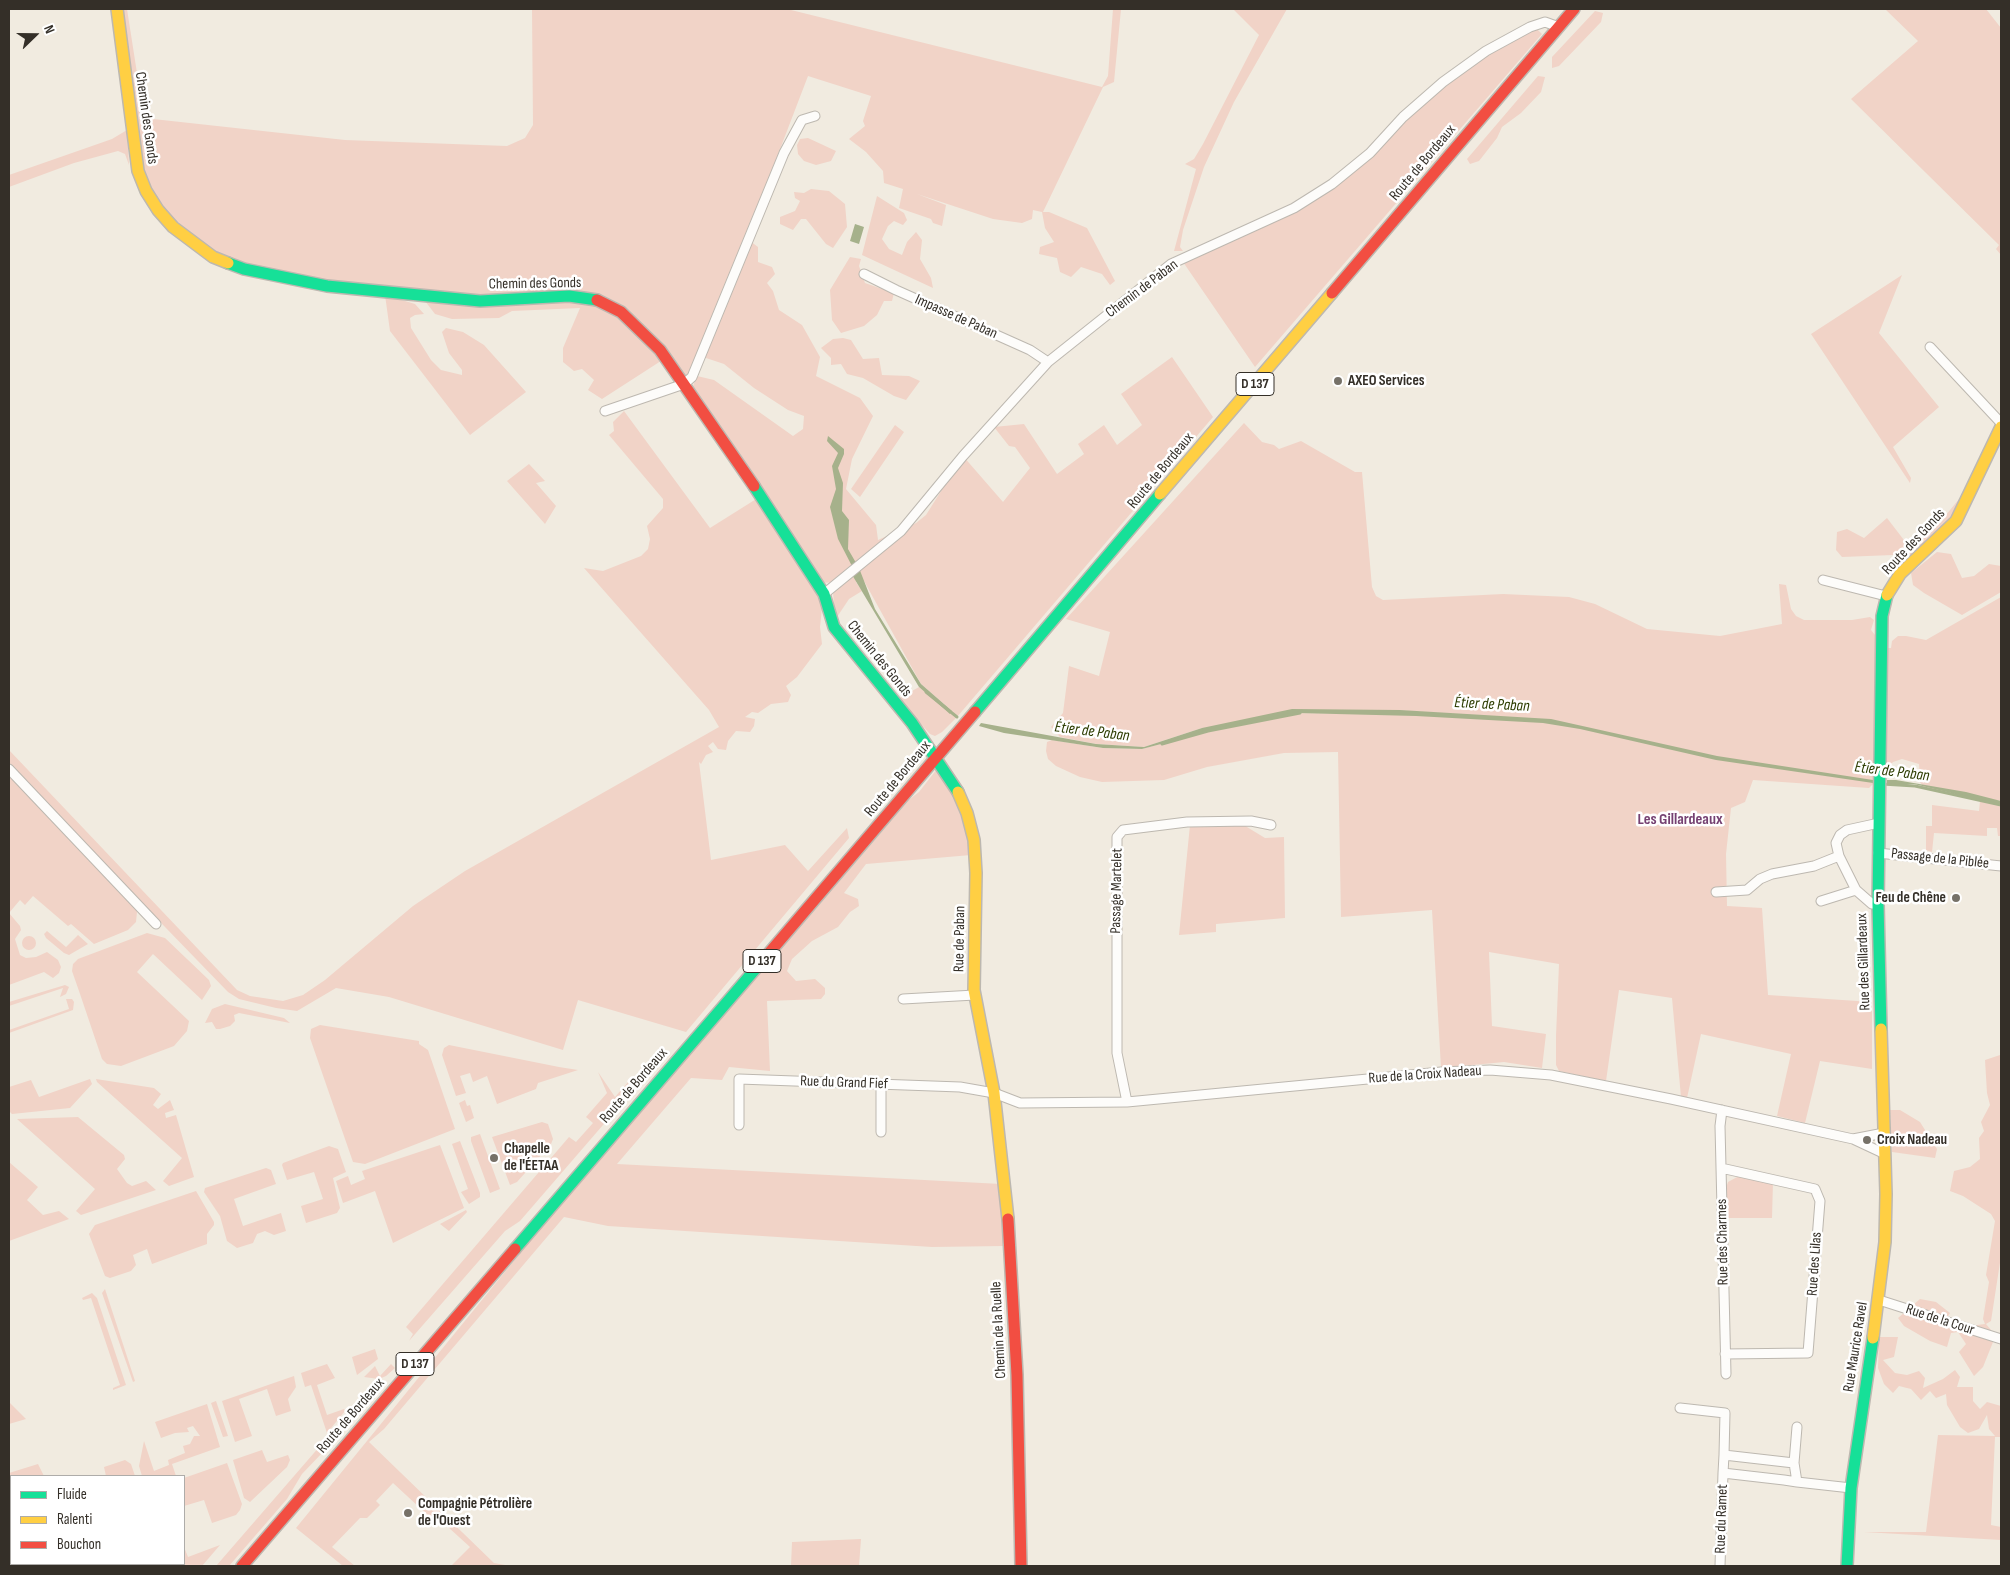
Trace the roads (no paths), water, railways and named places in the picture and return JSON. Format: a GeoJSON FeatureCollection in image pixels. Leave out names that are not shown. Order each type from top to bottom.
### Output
{"type":"FeatureCollection","features":[{"type":"Feature","properties":{"kind":"street","name":"Chemin des Gonds"},"geometry":{"type":"LineString","coordinates":[[117,9],[138,171],[146,191],[158,210],[173,227],[213,256],[244,269],[283,278],[327,286],[409,296],[480,301],[538,296],[593,298],[621,312],[660,350],[684,384],[748,476],[824,594],[834,627],[912,723],[956,788]]}},
{"type":"Feature","properties":{"kind":"street","name":"Route de Bordeaux"},"geometry":{"type":"LineString","coordinates":[[242,1566],[936,758],[1574,9]]}},
{"type":"Feature","properties":{"kind":"street","name":"Chemin de Paban"},"geometry":{"type":"LineString","coordinates":[[824,594],[901,531],[963,456],[1048,362],[1171,264],[1294,208],[1332,184],[1370,153],[1403,117],[1443,82],[1486,51],[1530,27],[1545,22],[1559,27]]}},
{"type":"Feature","properties":{"kind":"street"},"geometry":{"type":"LineString","coordinates":[[605,411],[684,384],[692,377],[784,153],[802,120],[815,116]]}},
{"type":"Feature","properties":{"kind":"street","name":"Impasse de Paban"},"geometry":{"type":"LineString","coordinates":[[864,274],[1030,350],[1048,362]]}},
{"type":"Feature","properties":{"kind":"street"},"geometry":{"type":"LineString","coordinates":[[1930,347],[2001,423]]}},
{"type":"Feature","properties":{"kind":"street","name":"Route des Gonds"},"geometry":{"type":"LineString","coordinates":[[1880,790],[1882,616],[1886,596],[1900,574],[1956,521],[1998,446],[2001,427]]}},
{"type":"Feature","properties":{"kind":"street"},"geometry":{"type":"LineString","coordinates":[[1823,580],[1886,596]]}},
{"type":"Feature","properties":{"kind":"street"},"geometry":{"type":"LineString","coordinates":[[9,768],[156,924]]}},
{"type":"Feature","properties":{"kind":"street","name":"Rue de Paban"},"geometry":{"type":"LineString","coordinates":[[956,788],[967,813],[974,840],[975,995],[994,1092]]}},
{"type":"Feature","properties":{"kind":"street","name":"Rue des Gillardeaux"},"geometry":{"type":"LineString","coordinates":[[1880,790],[1878,904],[1884,1133]]}},
{"type":"Feature","properties":{"kind":"street","name":"Passage Martelet"},"geometry":{"type":"LineString","coordinates":[[1127,1102],[1117,1053],[1118,837],[1123,830],[1187,822],[1251,821],[1271,825]]}},
{"type":"Feature","properties":{"kind":"street"},"geometry":{"type":"LineString","coordinates":[[1878,904],[1872,904],[1856,890],[1839,856],[1836,843],[1840,835],[1856,827],[1879,824]]}},
{"type":"Feature","properties":{"kind":"street","name":"Passage de la Piblée"},"geometry":{"type":"LineString","coordinates":[[1878,853],[2001,866]]}},
{"type":"Feature","properties":{"kind":"street"},"geometry":{"type":"LineString","coordinates":[[1716,892],[1747,890],[1760,878],[1814,866],[1839,856]]}},
{"type":"Feature","properties":{"kind":"street"},"geometry":{"type":"LineString","coordinates":[[1822,901],[1856,890]]}},
{"type":"Feature","properties":{"kind":"street"},"geometry":{"type":"LineString","coordinates":[[902,1000],[975,995]]}},
{"type":"Feature","properties":{"kind":"street","name":"Rue de la Croix Nadeau"},"geometry":{"type":"LineString","coordinates":[[994,1092],[1020,1103],[1127,1102],[1441,1072],[1490,1070],[1550,1075],[1853,1139]]}},
{"type":"Feature","properties":{"kind":"street","name":"Rue du Grand Fief"},"geometry":{"type":"LineString","coordinates":[[739,1125],[739,1079],[960,1087],[994,1092]]}},
{"type":"Feature","properties":{"kind":"street"},"geometry":{"type":"LineString","coordinates":[[881,1084],[881,1132]]}},
{"type":"Feature","properties":{"kind":"street","name":"Chemin de la Ruelle"},"geometry":{"type":"LineString","coordinates":[[994,1092],[1007,1210],[1017,1375],[1022,1566]]}},
{"type":"Feature","properties":{"kind":"street","name":"Rue des Charmes"},"geometry":{"type":"LineString","coordinates":[[1722,1110],[1721,1168],[1726,1374]]}},
{"type":"Feature","properties":{"kind":"street"},"geometry":{"type":"LineString","coordinates":[[1853,1139],[1884,1133]]}},
{"type":"Feature","properties":{"kind":"street","name":"Rue Maurice Ravel"},"geometry":{"type":"LineString","coordinates":[[1847,1566],[1851,1488],[1880,1300],[1885,1242],[1884,1133]]}},
{"type":"Feature","properties":{"kind":"street"},"geometry":{"type":"LineString","coordinates":[[1853,1139],[1885,1154]]}},
{"type":"Feature","properties":{"kind":"street","name":"Rue des Lilas"},"geometry":{"type":"LineString","coordinates":[[1721,1168],[1816,1189],[1820,1200],[1808,1353],[1725,1354]]}},
{"type":"Feature","properties":{"kind":"street","name":"Rue de la Cour"},"geometry":{"type":"LineString","coordinates":[[1880,1300],[2001,1339]]}},
{"type":"Feature","properties":{"kind":"street","name":"Rue du Ramet"},"geometry":{"type":"LineString","coordinates":[[1680,1408],[1725,1412],[1720,1566]]}},
{"type":"Feature","properties":{"kind":"street"},"geometry":{"type":"LineString","coordinates":[[1797,1427],[1794,1463],[1797,1482]]}},
{"type":"Feature","properties":{"kind":"street"},"geometry":{"type":"LineString","coordinates":[[1724,1455],[1794,1463]]}},
{"type":"Feature","properties":{"kind":"street","name":"Rue du Ramet"},"geometry":{"type":"LineString","coordinates":[[1723,1473],[1851,1488]]}},
{"type":"Feature","properties":{"kind":"waterway","name":"Étier de Paban"},"geometry":{"type":"LineString","coordinates":[[926,692],[957,717]]}},
{"type":"Feature","properties":{"kind":"waterway","name":"Étier de Paban"},"geometry":{"type":"LineString","coordinates":[[1162,744],[1208,731],[1300,713]]}},
{"type":"Feature","properties":{"kind":"waterway","name":"Étier de Paban"},"geometry":{"type":"LineString","coordinates":[[1882,784],[1915,786],[2001,805]]}},
{"type":"Feature","properties":{"kind":"place","name":"AXEO Services"},"geometry":{"type":"Point","coordinates":[1338,381]}},
{"type":"Feature","properties":{"kind":"place","name":"Feu de Chêne"},"geometry":{"type":"Point","coordinates":[1956,898]}},
{"type":"Feature","properties":{"kind":"place","name":"Croix Nadeau"},"geometry":{"type":"Point","coordinates":[1867,1140]}},
{"type":"Feature","properties":{"kind":"place","name":"Chapelle de l'ÉETAA"},"geometry":{"type":"Point","coordinates":[494,1158]}},
{"type":"Feature","properties":{"kind":"place","name":"Compagnie Pétrolière de l'Ouest"},"geometry":{"type":"Point","coordinates":[408,1513]}},
{"type":"Feature","properties":{"kind":"district","name":"Les Gillardeaux"},"geometry":{"type":"Point","coordinates":[1680,820]}}]}
